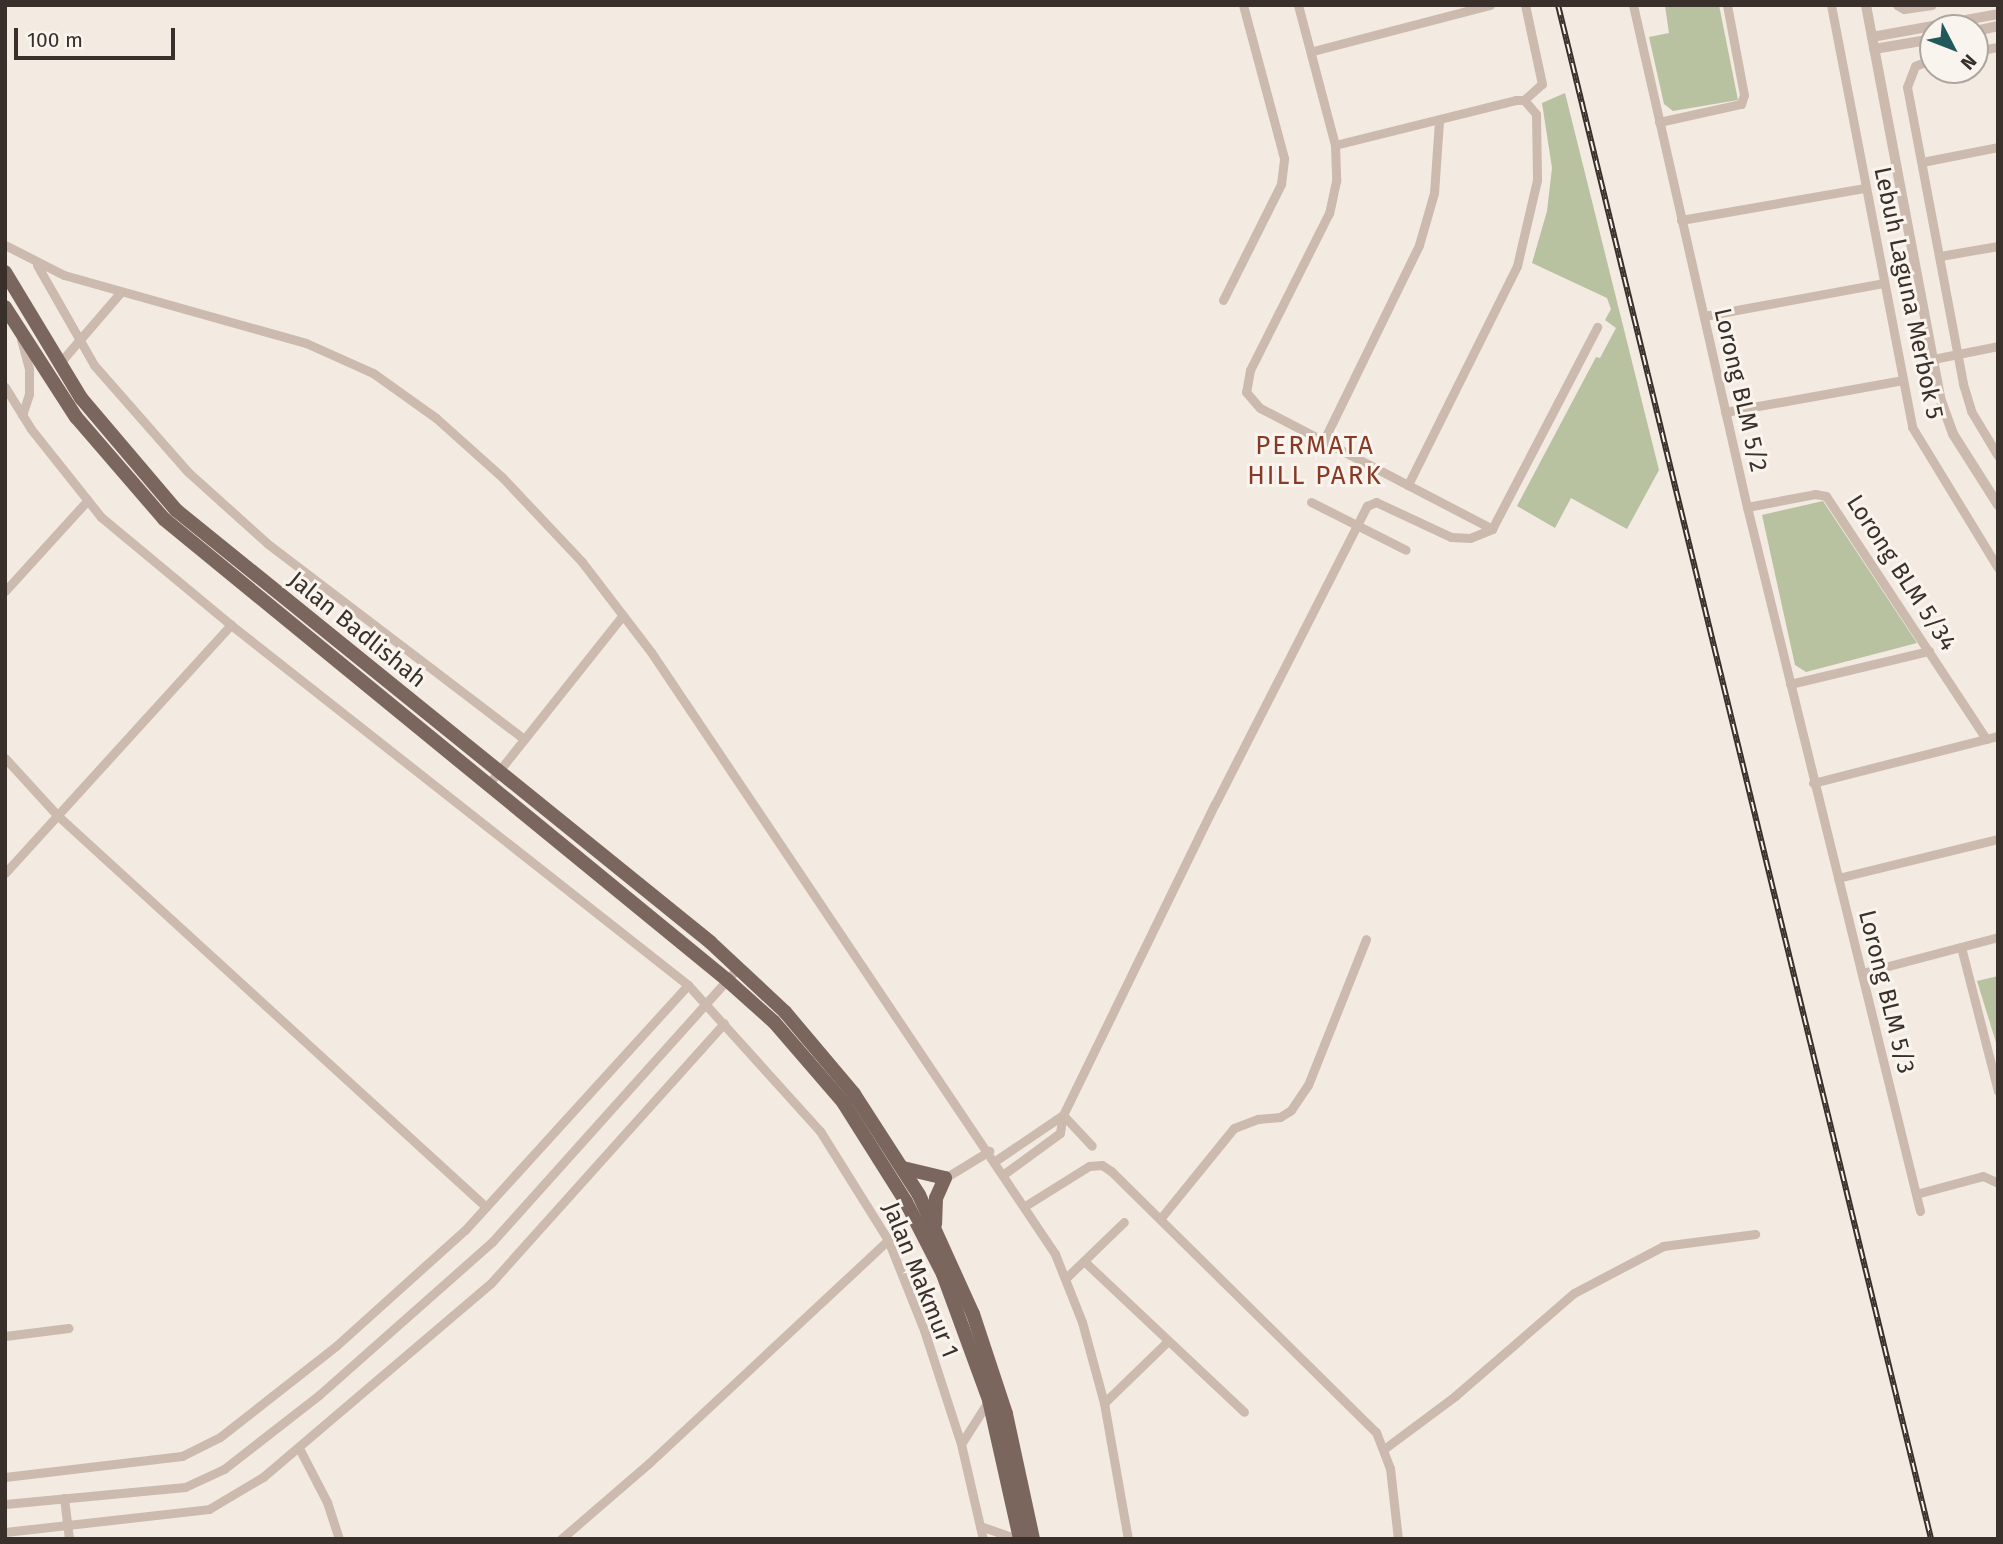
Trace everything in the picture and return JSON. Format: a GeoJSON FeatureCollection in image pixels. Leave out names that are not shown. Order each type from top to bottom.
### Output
{"type":"FeatureCollection","features":[{"type":"Feature","properties":{"kind":"main road","name":"Jalan Badlishah"},"geometry":{"type":"LineString","coordinates":[[5,272],[58,365],[130,459],[176,510],[740,967],[855,1094],[935,1225],[993,1367],[1033,1539]]}},
{"type":"Feature","properties":{"kind":"main road","name":"Jalan Badlishah"},"geometry":{"type":"LineString","coordinates":[[5,307],[76,417],[164,519],[727,980],[774,1022],[860,1127],[906,1202],[943,1275],[989,1400],[1019,1539]]}},
{"type":"Feature","properties":{"kind":"main road"},"geometry":{"type":"LineString","coordinates":[[902,1167],[945,1178],[936,1198],[935,1225]]}},
{"type":"Feature","properties":{"kind":"street"},"geometry":{"type":"LineString","coordinates":[[1223,300],[1281,184],[1284,158],[1242,5]]}},
{"type":"Feature","properties":{"kind":"street"},"geometry":{"type":"LineString","coordinates":[[1298,5],[1313,51],[1335,145],[1336,181],[1329,213],[1250,370],[1246,392],[1260,408],[1492,529]]}},
{"type":"Feature","properties":{"kind":"street"},"geometry":{"type":"LineString","coordinates":[[1313,51],[1490,5]]}},
{"type":"Feature","properties":{"kind":"street"},"geometry":{"type":"LineString","coordinates":[[1335,145],[1524,100],[1542,84],[1525,5]]}},
{"type":"Feature","properties":{"kind":"street","name":"Lorong BLM 5/2"},"geometry":{"type":"LineString","coordinates":[[1633,5],[1746,507],[1813,783]]}},
{"type":"Feature","properties":{"kind":"street"},"geometry":{"type":"LineString","coordinates":[[1659,122],[1732,110],[1741,104],[1744,95],[1727,5]]}},
{"type":"Feature","properties":{"kind":"street","name":"Lebuh Laguna Merbok 5"},"geometry":{"type":"LineString","coordinates":[[1831,5],[1912,427],[1923,450],[1998,568]]}},
{"type":"Feature","properties":{"kind":"street","name":"Lebuh Laguna Merbok 5"},"geometry":{"type":"LineString","coordinates":[[1866,5],[1933,359],[1953,434],[1998,505]]}},
{"type":"Feature","properties":{"kind":"street"},"geometry":{"type":"LineString","coordinates":[[1898,6],[1933,5]]}},
{"type":"Feature","properties":{"kind":"street"},"geometry":{"type":"LineString","coordinates":[[1872,37],[1998,14]]}},
{"type":"Feature","properties":{"kind":"street"},"geometry":{"type":"LineString","coordinates":[[1874,49],[1919,41]]}},
{"type":"Feature","properties":{"kind":"street"},"geometry":{"type":"LineString","coordinates":[[1919,64],[1915,66],[1908,79],[1957,354],[1971,411],[1998,456]]}},
{"type":"Feature","properties":{"kind":"street"},"geometry":{"type":"LineString","coordinates":[[1408,485],[1497,311],[1527,235],[1538,140],[1536,114],[1524,100]]}},
{"type":"Feature","properties":{"kind":"street"},"geometry":{"type":"LineString","coordinates":[[1323,442],[1419,245],[1434,193],[1439,121]]}},
{"type":"Feature","properties":{"kind":"street"},"geometry":{"type":"LineString","coordinates":[[1922,162],[1998,147]]}},
{"type":"Feature","properties":{"kind":"street"},"geometry":{"type":"LineString","coordinates":[[1681,219],[1865,187]]}},
{"type":"Feature","properties":{"kind":"street"},"geometry":{"type":"LineString","coordinates":[[5,245],[37,265],[120,293],[306,343],[373,373],[436,418],[502,477],[582,562],[623,615],[989,1151],[1067,1277],[1104,1403],[1128,1539]]}},
{"type":"Feature","properties":{"kind":"street"},"geometry":{"type":"LineString","coordinates":[[1940,256],[1998,246]]}},
{"type":"Feature","properties":{"kind":"street"},"geometry":{"type":"LineString","coordinates":[[37,265],[94,365],[141,422],[225,508],[524,739]]}},
{"type":"Feature","properties":{"kind":"street"},"geometry":{"type":"LineString","coordinates":[[1704,316],[1883,283]]}},
{"type":"Feature","properties":{"kind":"street"},"geometry":{"type":"LineString","coordinates":[[58,365],[78,338],[120,293]]}},
{"type":"Feature","properties":{"kind":"street"},"geometry":{"type":"LineString","coordinates":[[1004,1174],[1060,1133],[1063,1115],[1367,506],[1376,502],[1451,537],[1470,538],[1492,529],[1597,327]]}},
{"type":"Feature","properties":{"kind":"street"},"geometry":{"type":"LineString","coordinates":[[20,333],[29,369],[29,394],[22,415]]}},
{"type":"Feature","properties":{"kind":"street"},"geometry":{"type":"LineString","coordinates":[[1933,359],[1998,346]]}},
{"type":"Feature","properties":{"kind":"street"},"geometry":{"type":"LineString","coordinates":[[1725,412],[1903,380]]}},
{"type":"Feature","properties":{"kind":"street","name":"Jalan Makmur 1"},"geometry":{"type":"LineString","coordinates":[[5,387],[22,415],[86,502],[231,625],[688,985],[820,1131],[888,1240],[924,1330],[961,1444],[983,1539]]}},
{"type":"Feature","properties":{"kind":"street","name":"Lorong BLM 5/34"},"geometry":{"type":"LineString","coordinates":[[1746,507],[1815,494],[1826,496],[1986,739]]}},
{"type":"Feature","properties":{"kind":"street"},"geometry":{"type":"LineString","coordinates":[[5,591],[86,502]]}},
{"type":"Feature","properties":{"kind":"street"},"geometry":{"type":"LineString","coordinates":[[1311,502],[1406,550]]}},
{"type":"Feature","properties":{"kind":"street"},"geometry":{"type":"LineString","coordinates":[[487,786],[623,615]]}},
{"type":"Feature","properties":{"kind":"street"},"geometry":{"type":"LineString","coordinates":[[5,873],[231,625]]}},
{"type":"Feature","properties":{"kind":"street"},"geometry":{"type":"LineString","coordinates":[[1790,684],[1929,651]]}},
{"type":"Feature","properties":{"kind":"street"},"geometry":{"type":"LineString","coordinates":[[1813,783],[1998,736]]}},
{"type":"Feature","properties":{"kind":"street"},"geometry":{"type":"LineString","coordinates":[[5,758],[57,815],[486,1207]]}},
{"type":"Feature","properties":{"kind":"street","name":"Lorong BLM 5/3"},"geometry":{"type":"LineString","coordinates":[[1813,783],[1920,1211]]}},
{"type":"Feature","properties":{"kind":"street"},"geometry":{"type":"LineString","coordinates":[[1838,878],[1998,839]]}},
{"type":"Feature","properties":{"kind":"street"},"geometry":{"type":"LineString","coordinates":[[1862,973],[1998,937]]}},
{"type":"Feature","properties":{"kind":"street"},"geometry":{"type":"LineString","coordinates":[[1160,1219],[1234,1128],[1258,1119],[1280,1117],[1296,1102],[1314,1072],[1366,939]]}},
{"type":"Feature","properties":{"kind":"street"},"geometry":{"type":"LineString","coordinates":[[1961,947],[1998,1091]]}},
{"type":"Feature","properties":{"kind":"street"},"geometry":{"type":"LineString","coordinates":[[5,1504],[140,1493],[203,1482],[284,1425],[492,1242],[740,967]]}},
{"type":"Feature","properties":{"kind":"street"},"geometry":{"type":"LineString","coordinates":[[5,1477],[199,1450],[258,1410],[335,1346],[486,1207],[688,985]]}},
{"type":"Feature","properties":{"kind":"street"},"geometry":{"type":"LineString","coordinates":[[5,1532],[209,1509],[300,1450],[491,1283],[724,1023]]}},
{"type":"Feature","properties":{"kind":"street"},"geometry":{"type":"LineString","coordinates":[[1063,1115],[1092,1146]]}},
{"type":"Feature","properties":{"kind":"street"},"geometry":{"type":"LineString","coordinates":[[995,1161],[1063,1115]]}},
{"type":"Feature","properties":{"kind":"street"},"geometry":{"type":"LineString","coordinates":[[945,1178],[989,1151]]}},
{"type":"Feature","properties":{"kind":"street"},"geometry":{"type":"LineString","coordinates":[[1025,1206],[1069,1177],[1102,1165],[1357,1409],[1384,1449],[1396,1500],[1398,1539]]}},
{"type":"Feature","properties":{"kind":"street"},"geometry":{"type":"LineString","coordinates":[[1916,1194],[1983,1176],[1998,1183]]}},
{"type":"Feature","properties":{"kind":"street"},"geometry":{"type":"LineString","coordinates":[[1067,1277],[1086,1263],[1124,1222]]}},
{"type":"Feature","properties":{"kind":"street"},"geometry":{"type":"LineString","coordinates":[[1384,1449],[1455,1396],[1574,1293],[1663,1246],[1755,1234]]}},
{"type":"Feature","properties":{"kind":"street"},"geometry":{"type":"LineString","coordinates":[[561,1539],[648,1464],[888,1240]]}},
{"type":"Feature","properties":{"kind":"street"},"geometry":{"type":"LineString","coordinates":[[1086,1263],[1244,1412]]}},
{"type":"Feature","properties":{"kind":"street"},"geometry":{"type":"LineString","coordinates":[[5,1336],[68,1328]]}},
{"type":"Feature","properties":{"kind":"street"},"geometry":{"type":"LineString","coordinates":[[1104,1403],[1168,1341]]}},
{"type":"Feature","properties":{"kind":"street"},"geometry":{"type":"LineString","coordinates":[[961,1444],[989,1400]]}},
{"type":"Feature","properties":{"kind":"street"},"geometry":{"type":"LineString","coordinates":[[300,1450],[327,1502],[339,1539]]}},
{"type":"Feature","properties":{"kind":"street"},"geometry":{"type":"LineString","coordinates":[[64,1498],[69,1539]]}},
{"type":"Feature","properties":{"kind":"street"},"geometry":{"type":"LineString","coordinates":[[981,1526],[1019,1539]]}},
{"type":"Feature","properties":{"kind":"green space"},"geometry":{"type":"Polygon","coordinates":[[[1719,5],[1738,100],[1673,111],[1664,104],[1649,37],[1669,33],[1665,6],[1719,5]]]}},
{"type":"Feature","properties":{"kind":"green space"},"geometry":{"type":"Polygon","coordinates":[[[1565,93],[1659,470],[1627,529],[1571,498],[1555,528],[1517,506],[1596,357],[1600,358],[1616,328],[1605,320],[1611,309],[1607,298],[1532,263],[1547,211],[1552,168],[1542,103],[1565,93]]]}},
{"type":"Feature","properties":{"kind":"green space"},"geometry":{"type":"Polygon","coordinates":[[[1823,501],[1917,643],[1806,672],[1795,665],[1762,515],[1823,501]]]}},
{"type":"Feature","properties":{"kind":"green space"},"geometry":{"type":"Polygon","coordinates":[[[1998,976],[1998,1049],[1977,981],[1998,976]]]}},
{"type":"Feature","properties":{"kind":"railway"},"geometry":{"type":"LineString","coordinates":[[1558,5],[1931,1539]]}},
{"type":"Feature","properties":{"kind":"district","name":"PERMATA HILL PARK"},"geometry":{"type":"Point","coordinates":[1315,461]}}]}
